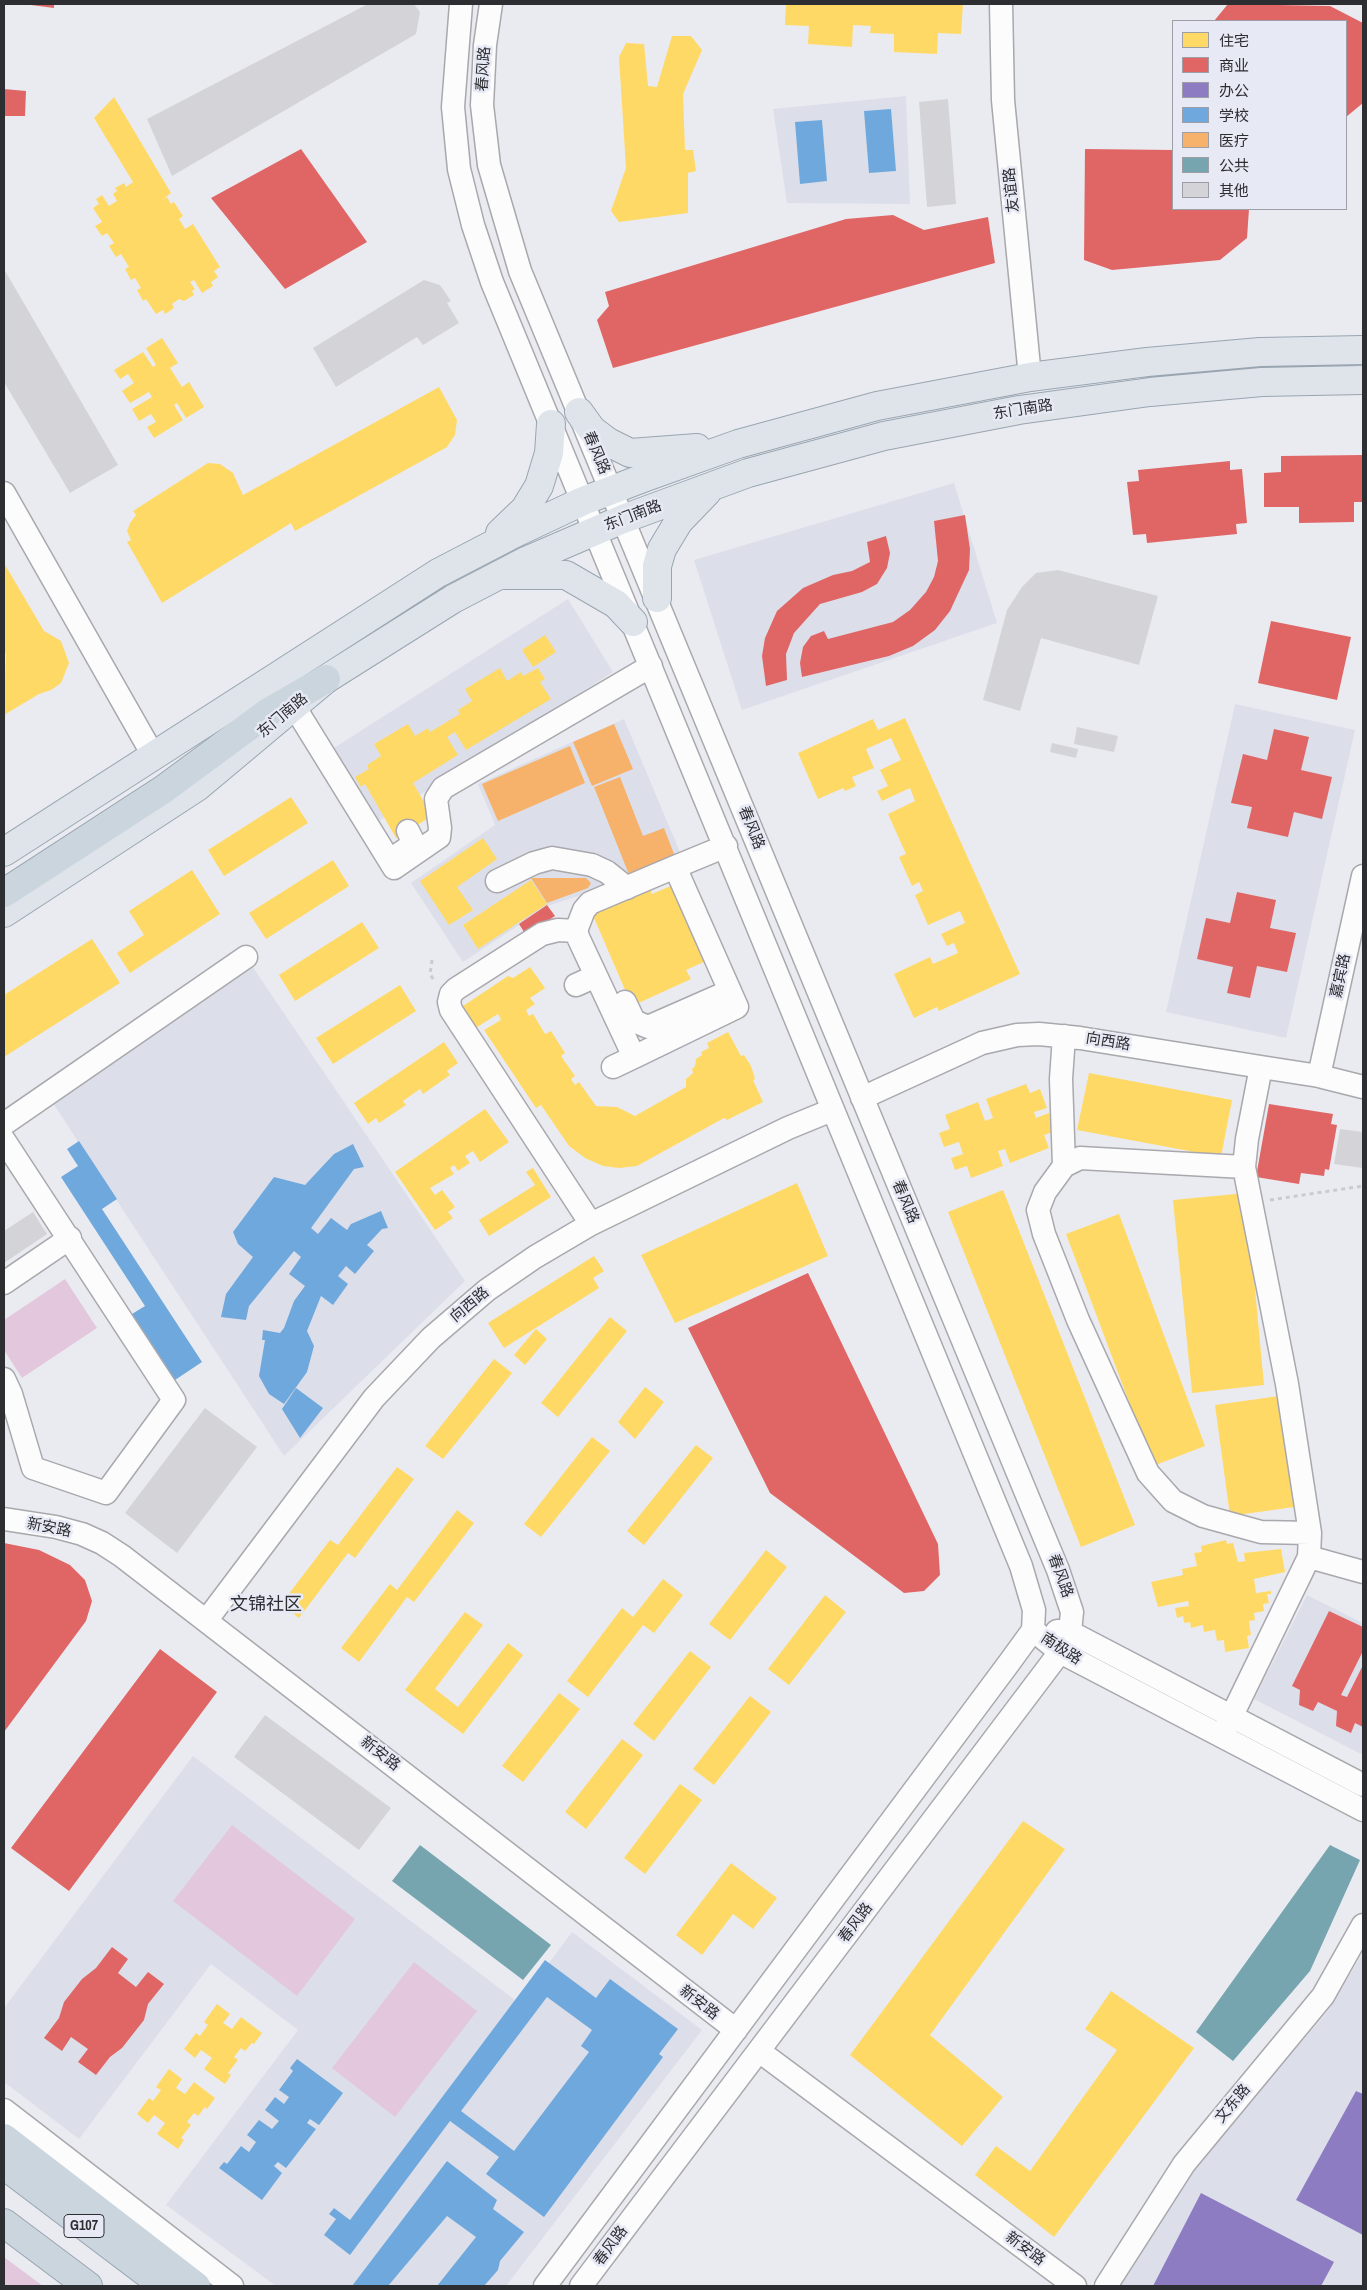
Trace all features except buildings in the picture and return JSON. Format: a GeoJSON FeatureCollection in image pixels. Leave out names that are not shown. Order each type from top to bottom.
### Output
{"type":"FeatureCollection","features":[{"type":"Feature","properties":{"kind":"highway"},"geometry":{"type":"LineString","coordinates":[[4,893],[164,788],[267,713],[326,679]]}},
{"type":"Feature","properties":{"kind":"highway"},"geometry":{"type":"LineString","coordinates":[[4,2138],[196,2286]]}},
{"type":"Feature","properties":{"kind":"highway","name":"G107"},"geometry":{"type":"LineString","coordinates":[[4,2165],[164,2286]]}},
{"type":"Feature","properties":{"kind":"highway"},"geometry":{"type":"LineString","coordinates":[[4,2223],[85,2285]]}},
{"type":"Feature","properties":{"kind":"main road","name":"东门南路"},"geometry":{"type":"LineString","coordinates":[[4,852],[438,573],[583,501],[612,490],[738,444],[877,406],[1030,377],[1147,362],[1260,352],[1363,350]]}},
{"type":"Feature","properties":{"kind":"main road","name":"东门南路"},"geometry":{"type":"LineString","coordinates":[[4,912],[197,787],[326,679],[453,599],[498,575],[623,518],[748,473],[884,436],[1019,410],[1150,392],[1262,382],[1363,380]]}},
{"type":"Feature","properties":{"kind":"main road"},"geometry":{"type":"LineString","coordinates":[[579,412],[592,430],[608,442],[630,452],[738,444]]}},
{"type":"Feature","properties":{"kind":"main road"},"geometry":{"type":"LineString","coordinates":[[484,549],[525,509],[539,486],[550,453],[551,424]]}},
{"type":"Feature","properties":{"kind":"main road"},"geometry":{"type":"LineString","coordinates":[[657,598],[656,574],[662,549],[679,521],[716,484]]}},
{"type":"Feature","properties":{"kind":"main road"},"geometry":{"type":"LineString","coordinates":[[498,575],[566,575],[616,604],[633,622]]}},
{"type":"Feature","properties":{"kind":"street","name":"春风路"},"geometry":{"type":"LineString","coordinates":[[460,4],[452,107],[459,169],[473,225],[492,282],[726,846],[832,1110],[1021,1566],[1034,1610],[1033,1630],[545,2286]]}},
{"type":"Feature","properties":{"kind":"street","name":"春风路"},"geometry":{"type":"LineString","coordinates":[[491,4],[485,45],[482,105],[489,165],[520,271],[1058,1570],[1072,1612],[1070,1632],[1060,1652],[581,2286]]}},
{"type":"Feature","properties":{"kind":"street","name":"友谊路"},"geometry":{"type":"LineString","coordinates":[[1001,4],[1003,100],[1030,377]]}},
{"type":"Feature","properties":{"kind":"street"},"geometry":{"type":"LineString","coordinates":[[4,493],[153,755]]}},
{"type":"Feature","properties":{"kind":"street"},"geometry":{"type":"LineString","coordinates":[[294,706],[394,868],[439,838],[441,833],[436,799],[443,788],[651,666]]}},
{"type":"Feature","properties":{"kind":"street"},"geometry":{"type":"LineString","coordinates":[[390,860],[408,848],[412,839],[408,831]]}},
{"type":"Feature","properties":{"kind":"street"},"geometry":{"type":"LineString","coordinates":[[634,1057],[592,972],[576,932],[584,910],[590,904],[726,846]]}},
{"type":"Feature","properties":{"kind":"street"},"geometry":{"type":"LineString","coordinates":[[497,881],[534,863],[552,858],[592,865],[607,872],[627,888]]}},
{"type":"Feature","properties":{"kind":"street"},"geometry":{"type":"LineString","coordinates":[[612,1067],[737,1007],[675,867]]}},
{"type":"Feature","properties":{"kind":"street","name":"嘉宾路"},"geometry":{"type":"LineString","coordinates":[[1319,1076],[1363,876]]}},
{"type":"Feature","properties":{"kind":"street"},"geometry":{"type":"LineString","coordinates":[[590,904],[594,938],[592,972]]}},
{"type":"Feature","properties":{"kind":"street"},"geometry":{"type":"LineString","coordinates":[[576,932],[558,930],[542,934],[456,989],[451,994],[449,1002],[451,1010],[591,1224]]}},
{"type":"Feature","properties":{"kind":"street"},"geometry":{"type":"LineString","coordinates":[[4,1124],[246,957]]}},
{"type":"Feature","properties":{"kind":"street"},"geometry":{"type":"LineString","coordinates":[[624,1002],[634,1021],[648,1027],[730,991]]}},
{"type":"Feature","properties":{"kind":"street","name":"向西路"},"geometry":{"type":"LineString","coordinates":[[862,1098],[982,1043],[1017,1035],[1072,1037],[1319,1076],[1363,1087]]}},
{"type":"Feature","properties":{"kind":"street"},"geometry":{"type":"LineString","coordinates":[[1072,1037],[1074,1098]]}},
{"type":"Feature","properties":{"kind":"street"},"geometry":{"type":"LineString","coordinates":[[1064,1166],[1061,1078],[1072,1037]]}},
{"type":"Feature","properties":{"kind":"street"},"geometry":{"type":"LineString","coordinates":[[1227,1727],[1310,1557],[1310,1533],[1287,1384],[1244,1167],[1247,1140],[1261,1067]]}},
{"type":"Feature","properties":{"kind":"street","name":"向西路"},"geometry":{"type":"LineString","coordinates":[[206,1621],[374,1398],[431,1338],[487,1290],[535,1257],[591,1224],[788,1128],[832,1110]]}},
{"type":"Feature","properties":{"kind":"street"},"geometry":{"type":"LineString","coordinates":[[4,1140],[70,1238],[174,1400],[106,1493],[33,1468],[8,1387]]}},
{"type":"Feature","properties":{"kind":"street"},"geometry":{"type":"LineString","coordinates":[[1244,1167],[1080,1158],[1064,1166],[1045,1192],[1038,1210],[1044,1234],[1078,1320],[1148,1473],[1173,1501],[1203,1516],[1261,1532],[1310,1533]]}},
{"type":"Feature","properties":{"kind":"street"},"geometry":{"type":"LineString","coordinates":[[4,1283],[70,1238]]}},
{"type":"Feature","properties":{"kind":"street"},"geometry":{"type":"LineString","coordinates":[[4,1416],[8,1387]]}},
{"type":"Feature","properties":{"kind":"street","name":"新安路"},"geometry":{"type":"LineString","coordinates":[[4,1520],[56,1527],[102,1543],[736,2030]]}},
{"type":"Feature","properties":{"kind":"street"},"geometry":{"type":"LineString","coordinates":[[1310,1557],[1363,1572]]}},
{"type":"Feature","properties":{"kind":"street","name":"南极路"},"geometry":{"type":"LineString","coordinates":[[1033,1630],[1070,1632],[1363,1810]]}},
{"type":"Feature","properties":{"kind":"street","name":"南极路"},"geometry":{"type":"LineString","coordinates":[[1033,1630],[1060,1652],[1227,1727],[1363,1785]]}},
{"type":"Feature","properties":{"kind":"street","name":"文东路"},"geometry":{"type":"LineString","coordinates":[[1106,2286],[1184,2164],[1323,1996],[1363,1925]]}},
{"type":"Feature","properties":{"kind":"street","name":"新安路"},"geometry":{"type":"LineString","coordinates":[[759,2051],[1075,2286]]}},
{"type":"Feature","properties":{"kind":"street"},"geometry":{"type":"LineString","coordinates":[[4,2110],[232,2286]]}},
{"type":"Feature","properties":{"kind":"path"},"geometry":{"type":"LineString","coordinates":[[1252,1203],[1363,1186]]}},
{"type":"Feature","properties":{"kind":"shaded area"},"geometry":{"type":"Polygon","coordinates":[[[906,96],[910,204],[787,203],[773,109],[906,96]]]}},
{"type":"Feature","properties":{"kind":"shaded area"},"geometry":{"type":"Polygon","coordinates":[[[954,483],[997,623],[742,710],[694,560],[954,483]]]}},
{"type":"Feature","properties":{"kind":"shaded area"},"geometry":{"type":"Polygon","coordinates":[[[568,599],[613,672],[374,824],[329,751],[568,599]]]}},
{"type":"Feature","properties":{"kind":"shaded area"},"geometry":{"type":"Polygon","coordinates":[[[1235,704],[1355,730],[1286,1038],[1166,1012],[1235,704]]]}},
{"type":"Feature","properties":{"kind":"shaded area"},"geometry":{"type":"Polygon","coordinates":[[[624,719],[682,857],[626,880],[548,906],[463,962],[411,883],[495,825],[478,784],[624,719]]]}},
{"type":"Feature","properties":{"kind":"shaded area"},"geometry":{"type":"Polygon","coordinates":[[[246,957],[465,1281],[284,1456],[47,1094],[246,957]]]}},
{"type":"Feature","properties":{"kind":"shaded area"},"geometry":{"type":"Polygon","coordinates":[[[65,1279],[97,1328],[22,1378],[4,1350],[4,1320],[65,1279]]]}},
{"type":"Feature","properties":{"kind":"shaded area"},"geometry":{"type":"Polygon","coordinates":[[[1307,1595],[1363,1623],[1363,1755],[1254,1699],[1307,1595]]]}},
{"type":"Feature","properties":{"kind":"shaded area"},"geometry":{"type":"Polygon","coordinates":[[[193,1756],[519,2003],[572,1932],[702,2030],[506,2286],[276,2286],[166,2205],[298,2030],[211,1964],[79,2139],[4,2082],[4,2008],[193,1756]]]}},
{"type":"Feature","properties":{"kind":"shaded area"},"geometry":{"type":"Polygon","coordinates":[[[232,1825],[355,1919],[297,1996],[173,1901],[232,1825]]]}},
{"type":"Feature","properties":{"kind":"shaded area"},"geometry":{"type":"Polygon","coordinates":[[[1363,1953],[1363,2286],[1121,2286],[1188,2178],[1208,2151],[1328,2011],[1363,1953]]]}},
{"type":"Feature","properties":{"kind":"shaded area"},"geometry":{"type":"Polygon","coordinates":[[[414,1962],[477,2011],[395,2117],[332,2068],[414,1962]]]}},
{"type":"Feature","properties":{"kind":"shaded area"},"geometry":{"type":"Polygon","coordinates":[[[4,2257],[43,2286],[4,2286],[4,2257]]]}},
{"type":"Feature","properties":{"kind":"district","name":"文锦社区"},"geometry":{"type":"Point","coordinates":[266,1605]}}]}
